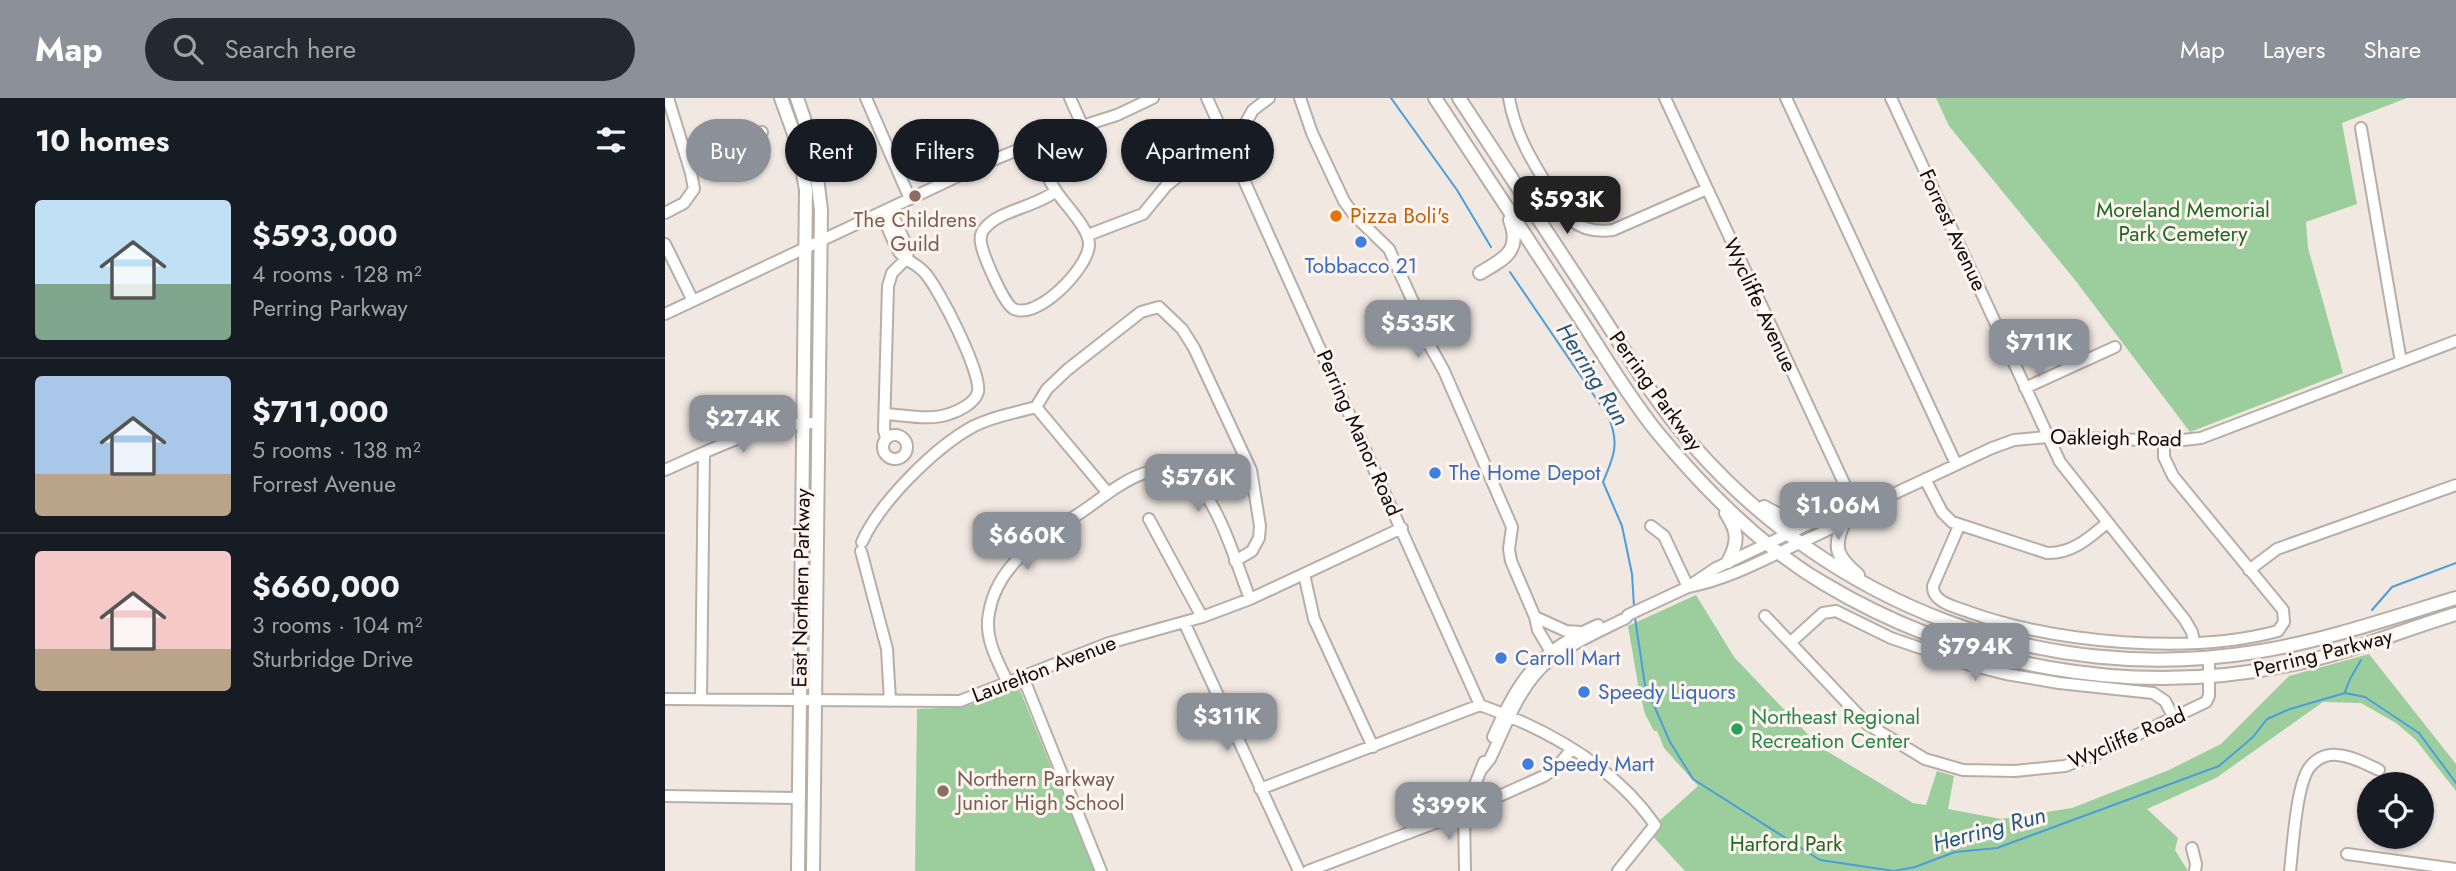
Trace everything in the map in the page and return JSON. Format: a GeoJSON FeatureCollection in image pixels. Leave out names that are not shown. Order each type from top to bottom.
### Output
{"type":"FeatureCollection","features":[{"type":"Feature","properties":{"kind":"main road","name":"East Northern Parkway"},"geometry":{"type":"LineString","coordinates":[[781,98],[803,166],[806,190],[798,871]]}},
{"type":"Feature","properties":{"kind":"main road","name":"East Northern Parkway"},"geometry":{"type":"LineString","coordinates":[[797,98],[810,134],[818,169],[822,240],[813,871]]}},
{"type":"Feature","properties":{"kind":"main road","name":"Perring Parkway"},"geometry":{"type":"LineString","coordinates":[[1436,98],[1654,429],[1694,475],[1768,543],[1821,582],[1867,608],[1910,628],[1976,652],[2013,662],[2084,674],[2154,678],[2209,677],[2289,666],[2375,642],[2456,614]]}},
{"type":"Feature","properties":{"kind":"main road","name":"Perring Parkway"},"geometry":{"type":"LineString","coordinates":[[1459,98],[1650,390],[1690,442],[1732,487],[1787,534],[1833,567],[1877,591],[1950,622],[2016,642],[2118,658],[2181,659],[2285,646],[2427,607],[2456,596]]}},
{"type":"Feature","properties":{"kind":"main road"},"geometry":{"type":"LineString","coordinates":[[1480,273],[1505,258],[1514,244],[1511,224],[1499,194]]}},
{"type":"Feature","properties":{"kind":"main road"},"geometry":{"type":"LineString","coordinates":[[1694,475],[1726,513],[1736,531],[1737,545],[1728,562]]}},
{"type":"Feature","properties":{"kind":"main road"},"geometry":{"type":"LineString","coordinates":[[1732,487],[1786,518],[1806,520],[1824,517]]}},
{"type":"Feature","properties":{"kind":"main road"},"geometry":{"type":"LineString","coordinates":[[1844,522],[1837,540],[1838,554],[1847,566],[1877,591]]}},
{"type":"Feature","properties":{"kind":"main road"},"geometry":{"type":"LineString","coordinates":[[2375,642],[2456,623]]}},
{"type":"Feature","properties":{"kind":"street"},"geometry":{"type":"LineString","coordinates":[[668,98],[686,156]]}},
{"type":"Feature","properties":{"kind":"street"},"geometry":{"type":"LineString","coordinates":[[866,98],[910,199]]}},
{"type":"Feature","properties":{"kind":"street"},"geometry":{"type":"LineString","coordinates":[[1070,98],[1079,119]]}},
{"type":"Feature","properties":{"kind":"street"},"geometry":{"type":"LineString","coordinates":[[1106,119],[1153,98]]}},
{"type":"Feature","properties":{"kind":"street","name":"Perring Manor Road"},"geometry":{"type":"LineString","coordinates":[[1207,98],[1217,119]]}},
{"type":"Feature","properties":{"kind":"street"},"geometry":{"type":"LineString","coordinates":[[1248,119],[1253,110],[1269,98]]}},
{"type":"Feature","properties":{"kind":"street"},"geometry":{"type":"LineString","coordinates":[[1509,98],[1513,119],[1523,145],[1566,214],[1580,226],[1602,231],[1613,230],[1707,190]]}},
{"type":"Feature","properties":{"kind":"street","name":"Wycliffe Avenue"},"geometry":{"type":"LineString","coordinates":[[1665,98],[1857,511]]}},
{"type":"Feature","properties":{"kind":"street"},"geometry":{"type":"LineString","coordinates":[[1786,98],[1956,464]]}},
{"type":"Feature","properties":{"kind":"street","name":"Forrest Avenue"},"geometry":{"type":"LineString","coordinates":[[1891,98],[2044,424],[2047,436],[2066,470],[2188,624],[2194,642]]}},
{"type":"Feature","properties":{"kind":"street"},"geometry":{"type":"LineString","coordinates":[[1303,101],[1312,133],[1344,201],[1357,218],[1389,249],[1396,262],[1420,317],[1425,337],[1444,371],[1512,527],[1509,549],[1511,561],[1538,630],[1555,652]]}},
{"type":"Feature","properties":{"kind":"street"},"geometry":{"type":"LineString","coordinates":[[2361,128],[2401,362]]}},
{"type":"Feature","properties":{"kind":"street"},"geometry":{"type":"LineString","coordinates":[[665,314],[1013,152]]}},
{"type":"Feature","properties":{"kind":"street"},"geometry":{"type":"LineString","coordinates":[[665,213],[684,203],[692,194],[693,182]]}},
{"type":"Feature","properties":{"kind":"street"},"geometry":{"type":"LineString","coordinates":[[1052,182],[1088,235],[1089,246],[1084,262],[1065,284],[1040,305],[1019,310],[1010,306],[984,252],[981,234],[986,226],[997,219],[1056,191]]}},
{"type":"Feature","properties":{"kind":"street"},"geometry":{"type":"LineString","coordinates":[[1088,235],[1143,214],[1171,182]]}},
{"type":"Feature","properties":{"kind":"street","name":"Perring Manor Road"},"geometry":{"type":"LineString","coordinates":[[1245,182],[1480,705]]}},
{"type":"Feature","properties":{"kind":"street"},"geometry":{"type":"LineString","coordinates":[[885,414],[939,417],[948,415],[969,404],[978,389],[973,368],[938,290],[923,271],[900,253],[886,211]]}},
{"type":"Feature","properties":{"kind":"street"},"geometry":{"type":"LineString","coordinates":[[665,244],[692,301]]}},
{"type":"Feature","properties":{"kind":"street"},"geometry":{"type":"LineString","coordinates":[[886,438],[888,286],[892,273],[907,258]]}},
{"type":"Feature","properties":{"kind":"street"},"geometry":{"type":"LineString","coordinates":[[890,701],[887,649],[862,547],[881,510],[942,448],[958,436],[1000,415],[1036,407],[1057,379],[1141,312],[1159,307],[1182,329],[1194,348],[1251,470],[1260,526],[1259,538],[1252,551],[1235,561]]}},
{"type":"Feature","properties":{"kind":"street","name":"Oakleigh Road"},"geometry":{"type":"LineString","coordinates":[[1555,652],[1688,587],[1724,578],[1800,543],[1844,522],[1857,511],[2006,443],[2047,436],[2192,440],[2218,433],[2456,341]]}},
{"type":"Feature","properties":{"kind":"street"},"geometry":{"type":"LineString","coordinates":[[2025,388],[2115,346]]}},
{"type":"Feature","properties":{"kind":"street"},"geometry":{"type":"LineString","coordinates":[[1036,407],[1107,492]]}},
{"type":"Feature","properties":{"kind":"street"},"geometry":{"type":"LineString","coordinates":[[665,470],[759,431],[803,423],[819,424]]}},
{"type":"Feature","properties":{"kind":"street"},"geometry":{"type":"LineString","coordinates":[[1959,526],[1932,590],[1935,597],[1945,602],[1999,622],[2081,638],[2143,642],[2194,642],[2268,633],[2280,629],[2284,622],[2283,610],[2168,469],[2164,457],[2164,441]]}},
{"type":"Feature","properties":{"kind":"street"},"geometry":{"type":"LineString","coordinates":[[701,699],[704,453]]}},
{"type":"Feature","properties":{"kind":"street"},"geometry":{"type":"LineString","coordinates":[[1008,683],[990,643],[988,632],[989,612],[996,590],[1012,565],[1031,545],[1121,482],[1148,472],[1183,475],[1206,494],[1250,599]]}},
{"type":"Feature","properties":{"kind":"street"},"geometry":{"type":"LineString","coordinates":[[1925,478],[1942,512],[1959,526],[2047,553],[2072,549],[2107,523]]}},
{"type":"Feature","properties":{"kind":"street"},"geometry":{"type":"LineString","coordinates":[[2249,569],[2277,549],[2456,485]]}},
{"type":"Feature","properties":{"kind":"street","name":"Oakleigh Road"},"geometry":{"type":"LineString","coordinates":[[1688,587],[1728,562],[1824,517],[1857,511]]}},
{"type":"Feature","properties":{"kind":"street"},"geometry":{"type":"LineString","coordinates":[[1149,519],[1202,617]]}},
{"type":"Feature","properties":{"kind":"street"},"geometry":{"type":"LineString","coordinates":[[1651,526],[1664,536],[1688,587]]}},
{"type":"Feature","properties":{"kind":"street","name":"Laurelton Avenue"},"geometry":{"type":"LineString","coordinates":[[665,699],[960,701],[1109,643],[1202,617],[1250,599],[1402,528]]}},
{"type":"Feature","properties":{"kind":"street"},"geometry":{"type":"LineString","coordinates":[[1304,574],[1314,619],[1373,747]]}},
{"type":"Feature","properties":{"kind":"street"},"geometry":{"type":"LineString","coordinates":[[1791,642],[1823,613],[1836,611],[1891,638],[1971,665],[2006,674],[2084,687],[2153,693],[2165,701],[2174,718]]}},
{"type":"Feature","properties":{"kind":"street","name":"Oakleigh Road"},"geometry":{"type":"LineString","coordinates":[[1464,812],[1507,715],[1535,675],[1555,652],[1581,632],[1623,614],[1628,615]]}},
{"type":"Feature","properties":{"kind":"street","name":"Wycliffe Road"},"geometry":{"type":"LineString","coordinates":[[1765,616],[1867,724],[1925,758],[1963,770],[2015,771],[2065,766],[2099,753],[2206,702],[2209,696],[2209,657]]}},
{"type":"Feature","properties":{"kind":"street"},"geometry":{"type":"LineString","coordinates":[[1535,617],[1566,631],[1581,632]]}},
{"type":"Feature","properties":{"kind":"street"},"geometry":{"type":"LineString","coordinates":[[1184,622],[1299,871]]}},
{"type":"Feature","properties":{"kind":"street"},"geometry":{"type":"LineString","coordinates":[[1023,677],[1101,871]]}},
{"type":"Feature","properties":{"kind":"street"},"geometry":{"type":"LineString","coordinates":[[1260,789],[1480,705],[1545,732],[1572,749],[1615,782],[1644,810],[1655,825],[1618,871]]}},
{"type":"Feature","properties":{"kind":"street"},"geometry":{"type":"LineString","coordinates":[[1308,871],[1464,812],[1543,776],[1556,768],[1572,749]]}},
{"type":"Feature","properties":{"kind":"street"},"geometry":{"type":"LineString","coordinates":[[2290,871],[2301,791],[2307,771],[2315,761],[2325,756],[2338,755],[2379,770]]}},
{"type":"Feature","properties":{"kind":"street"},"geometry":{"type":"LineString","coordinates":[[665,796],[799,798]]}},
{"type":"Feature","properties":{"kind":"street"},"geometry":{"type":"LineString","coordinates":[[1464,812],[1465,871]]}},
{"type":"Feature","properties":{"kind":"street"},"geometry":{"type":"LineString","coordinates":[[2192,848],[2195,871]]}},
{"type":"Feature","properties":{"kind":"street"},"geometry":{"type":"LineString","coordinates":[[2347,854],[2456,869]]}},
{"type":"Feature","properties":{"kind":"green space","name":"Moreland Memorial Park Cemetery"},"geometry":{"type":"Polygon","coordinates":[[[1936,98],[2407,98],[2342,123],[2357,204],[2306,222],[2308,248],[2343,373],[2190,432],[2075,280],[1949,126],[1936,98]]]}},
{"type":"Feature","properties":{"kind":"green space","name":"Harford Park"},"geometry":{"type":"Polygon","coordinates":[[[1696,595],[1734,657],[1820,747],[1913,803],[1926,805],[1937,771],[1954,776],[1948,809],[2001,819],[2072,808],[2169,770],[2221,744],[2289,676],[2369,654],[2456,764],[2456,791],[2415,739],[2396,723],[2361,703],[2323,702],[2216,778],[2147,809],[2178,838],[2175,850],[2188,871],[1685,871],[1648,831],[1698,786],[1664,748],[1657,731],[1654,731],[1645,714],[1628,626],[1696,595]]]}},
{"type":"Feature","properties":{"kind":"green space","name":"Northern Parkway Junior High School"},"geometry":{"type":"Polygon","coordinates":[[[1019,688],[1094,871],[915,871],[917,709],[963,707],[1019,688]]]}},
{"type":"Feature","properties":{"kind":"waterway","name":"Herring Run"},"geometry":{"type":"LineString","coordinates":[[1391,98],[1457,190],[1491,247]]}},
{"type":"Feature","properties":{"kind":"waterway","name":"Herring Run"},"geometry":{"type":"LineString","coordinates":[[1510,272],[1608,416],[1612,426],[1614,449],[1603,482],[1622,526],[1632,574],[1634,606]]}},
{"type":"Feature","properties":{"kind":"waterway","name":"Herring Run"},"geometry":{"type":"LineString","coordinates":[[2372,610],[2392,587],[2456,563]]}},
{"type":"Feature","properties":{"kind":"waterway","name":"Herring Run"},"geometry":{"type":"LineString","coordinates":[[1635,618],[1645,685],[1670,742],[1693,779],[1820,860],[1894,871],[1915,867],[1955,852],[1997,848],[2219,766],[2253,737],[2267,719],[2290,709],[2345,693],[2365,697],[2419,733],[2456,783]]}},
{"type":"Feature","properties":{"kind":"waterway","name":"Herring Run"},"geometry":{"type":"LineString","coordinates":[[2345,692],[2361,660]]}},
{"type":"Feature","properties":{"kind":"place","name":"The Childrens Guild"},"geometry":{"type":"Point","coordinates":[915,196]}},
{"type":"Feature","properties":{"kind":"place","name":"Pizza Boli's"},"geometry":{"type":"Point","coordinates":[1336,216]}},
{"type":"Feature","properties":{"kind":"place","name":"Tobbacco 21"},"geometry":{"type":"Point","coordinates":[1361,242]}},
{"type":"Feature","properties":{"kind":"place","name":"The Home Depot"},"geometry":{"type":"Point","coordinates":[1435,473]}},
{"type":"Feature","properties":{"kind":"place","name":"Carroll Mart"},"geometry":{"type":"Point","coordinates":[1501,658]}},
{"type":"Feature","properties":{"kind":"place","name":"Speedy Liquors"},"geometry":{"type":"Point","coordinates":[1584,692]}},
{"type":"Feature","properties":{"kind":"place","name":"Northeast Regional Recreation Center"},"geometry":{"type":"Point","coordinates":[1737,729]}},
{"type":"Feature","properties":{"kind":"place","name":"Speedy Mart"},"geometry":{"type":"Point","coordinates":[1528,764]}},
{"type":"Feature","properties":{"kind":"place","name":"Northern Parkway Junior High School"},"geometry":{"type":"Point","coordinates":[943,791]}}]}
